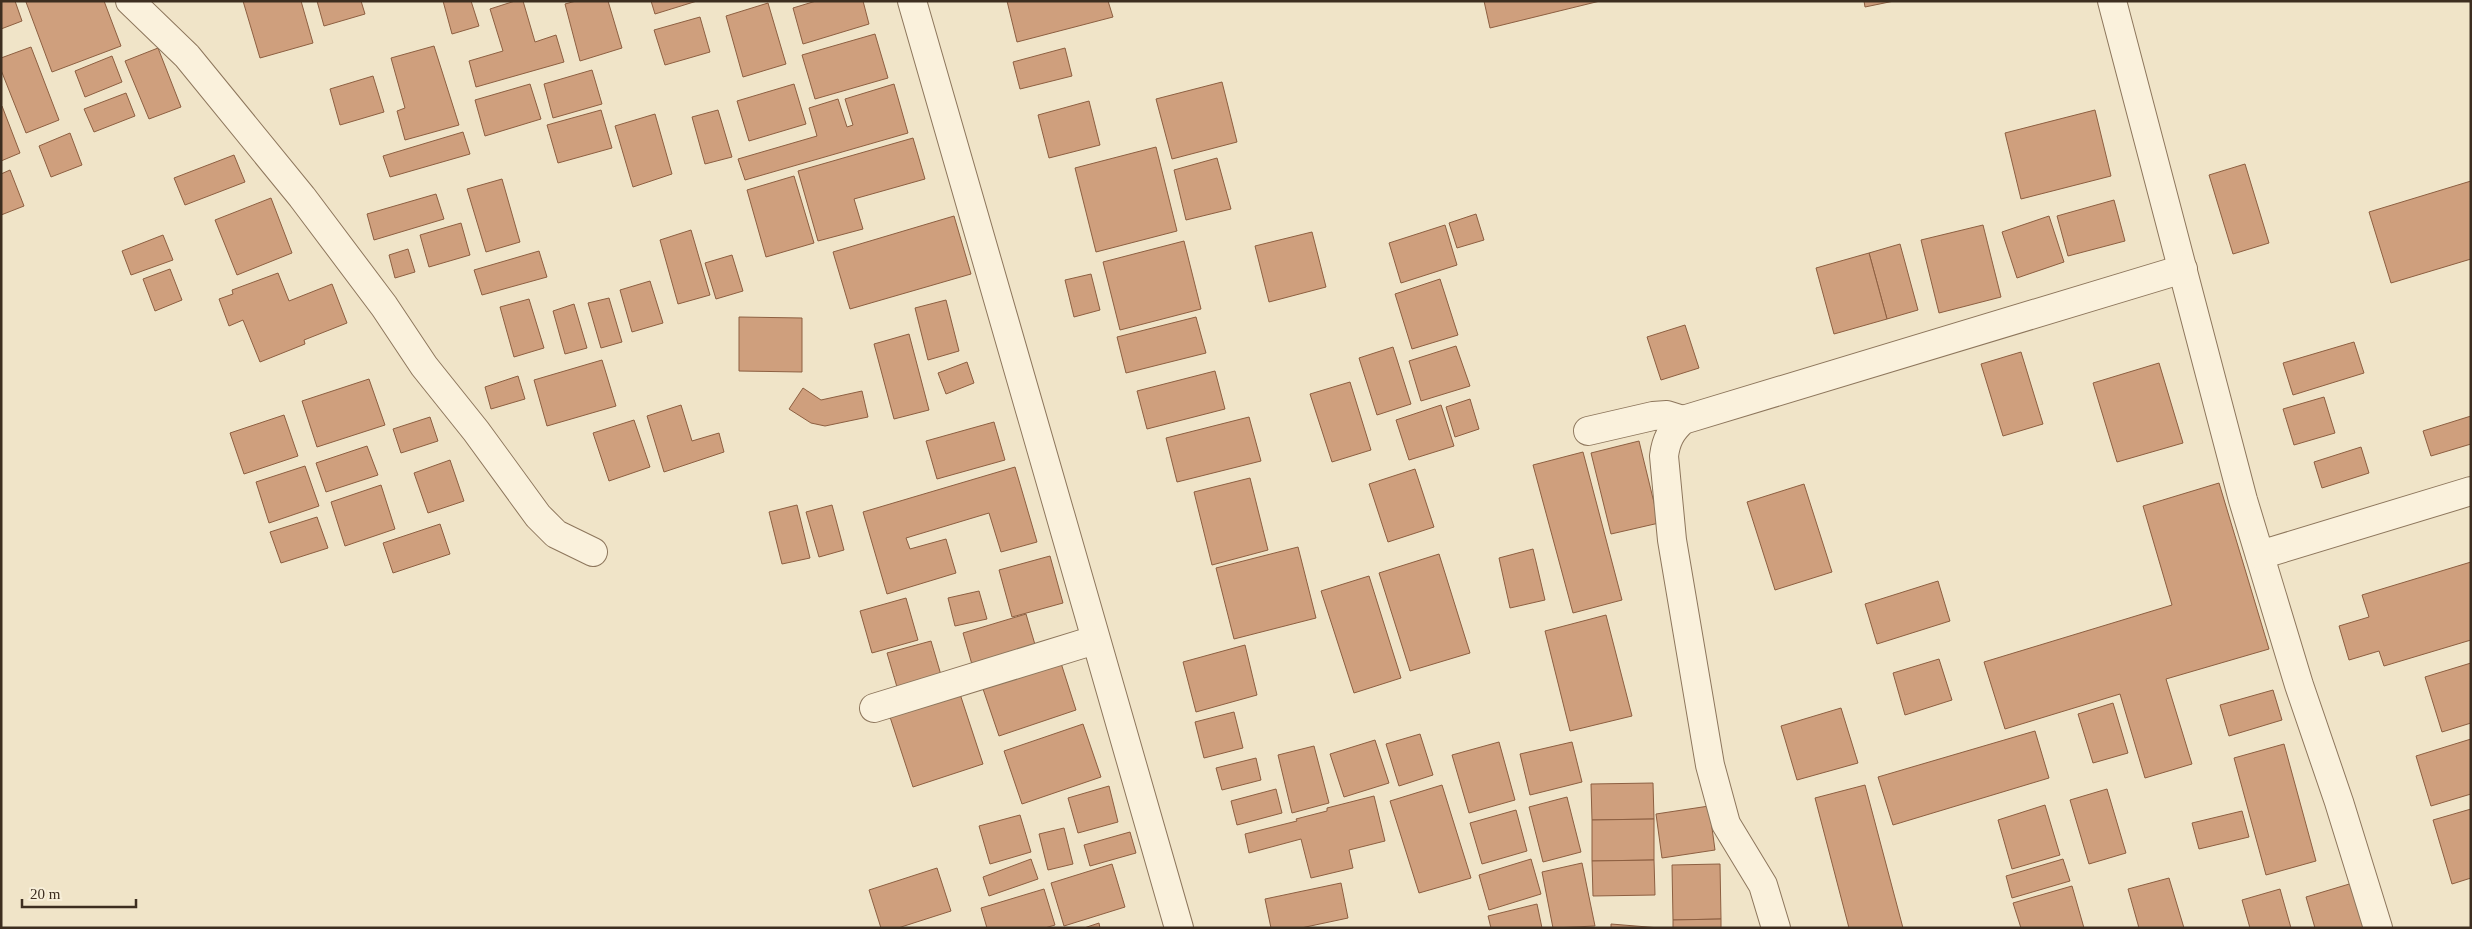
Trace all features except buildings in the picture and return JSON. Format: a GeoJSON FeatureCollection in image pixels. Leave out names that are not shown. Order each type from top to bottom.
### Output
{"type":"FeatureCollection","features":[{"type":"Feature","properties":{"kind":"street"},"geometry":{"type":"LineString","coordinates":[[130,1],[187,56],[302,197],[384,306],[424,366],[476,431],[538,516],[556,534],[593,552]]}},
{"type":"Feature","properties":{"kind":"street"},"geometry":{"type":"LineString","coordinates":[[912,1],[1002,305],[1095,640],[1179,928]]}},
{"type":"Feature","properties":{"kind":"street"},"geometry":{"type":"LineString","coordinates":[[2112,1],[2243,500],[2299,685],[2378,928]]}},
{"type":"Feature","properties":{"kind":"street"},"geometry":{"type":"LineString","coordinates":[[1776,928],[1763,885],[1726,824],[1710,764],[1672,540],[1664,456],[1666,442],[1673,429],[1682,420],[2183,269]]}},
{"type":"Feature","properties":{"kind":"street"},"geometry":{"type":"LineString","coordinates":[[1588,431],[1666,415],[1682,420]]}},
{"type":"Feature","properties":{"kind":"street"},"geometry":{"type":"LineString","coordinates":[[2260,555],[2471,492]]}},
{"type":"Feature","properties":{"kind":"street"},"geometry":{"type":"LineString","coordinates":[[874,708],[1095,640]]}}]}
